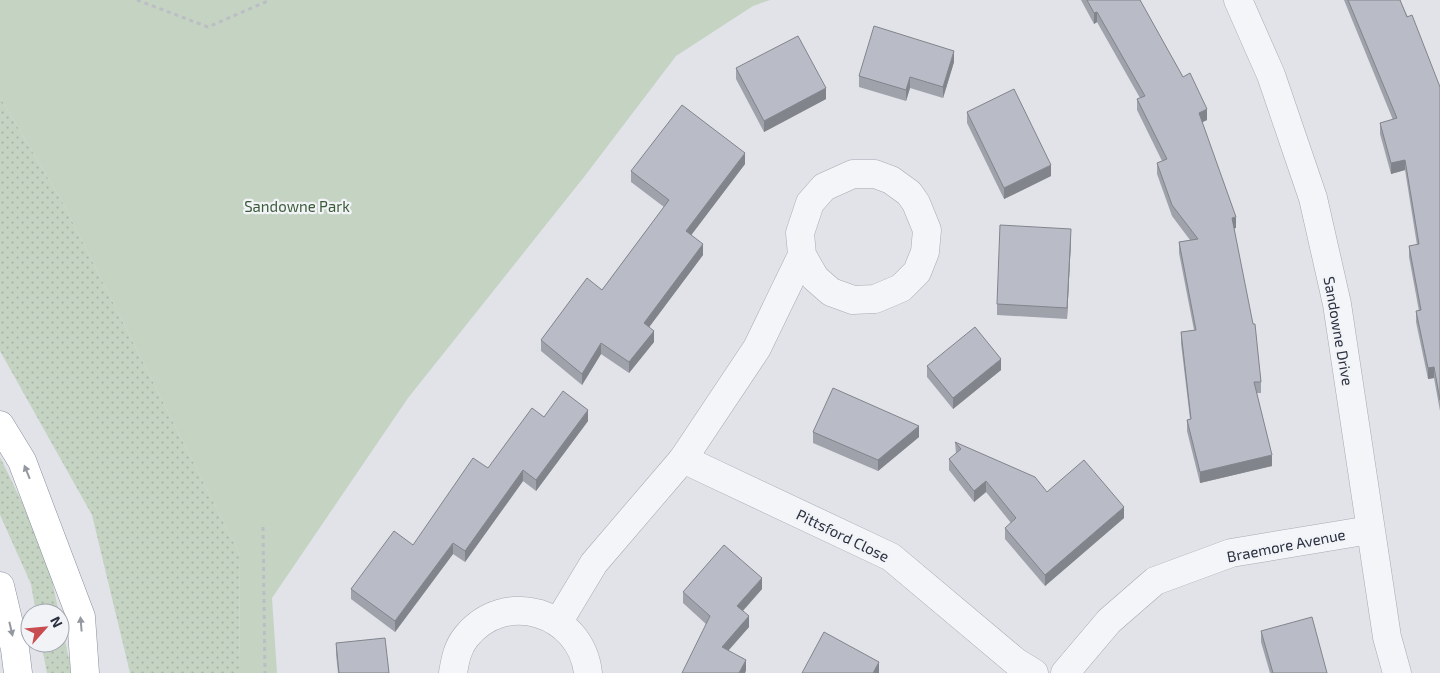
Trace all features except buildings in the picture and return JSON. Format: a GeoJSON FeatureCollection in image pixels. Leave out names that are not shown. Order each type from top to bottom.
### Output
{"type":"FeatureCollection","features":[{"type":"Feature","properties":{"kind":"highway"},"geometry":{"type":"LineString","coordinates":[[0,425],[22,461],[81,617],[85,673]]}},
{"type":"Feature","properties":{"kind":"highway"},"geometry":{"type":"LineString","coordinates":[[0,586],[15,649],[18,673]]}},
{"type":"Feature","properties":{"kind":"street","name":"Sandowne Drive"},"geometry":{"type":"LineString","coordinates":[[1238,0],[1271,75],[1312,198],[1337,304],[1370,530],[1388,638],[1397,673]]}},
{"type":"Feature","properties":{"kind":"street"},"geometry":{"type":"LineString","coordinates":[[559,622],[594,564],[683,459],[757,348],[802,255],[800,233],[810,203],[824,186],[853,174],[875,174],[891,180],[908,193],[916,203],[926,230],[925,252],[917,272],[902,288],[875,299],[853,300],[831,292],[815,278],[802,255]]}},
{"type":"Feature","properties":{"kind":"street","name":"Pittsford Close"},"geometry":{"type":"LineString","coordinates":[[683,459],[891,557],[1016,662],[1034,673]]}},
{"type":"Feature","properties":{"kind":"street","name":"Braemore Avenue"},"geometry":{"type":"LineString","coordinates":[[1065,673],[1109,621],[1155,581],[1231,553],[1370,530]]}},
{"type":"Feature","properties":{"kind":"street"},"geometry":{"type":"LineString","coordinates":[[452,673],[457,652],[466,637],[483,621],[506,612],[527,610],[559,622],[576,638],[587,660],[588,673]]}},
{"type":"Feature","properties":{"kind":"path"},"geometry":{"type":"LineString","coordinates":[[137,0],[208,28],[270,0]]}},
{"type":"Feature","properties":{"kind":"path"},"geometry":{"type":"LineString","coordinates":[[264,527],[265,673]]}},
{"type":"Feature","properties":{"kind":"green space","name":"Sandowne Park"},"geometry":{"type":"Polygon","coordinates":[[[0,0],[770,0],[753,6],[676,56],[584,177],[408,398],[272,598],[277,673],[239,673],[240,555],[64,205],[0,97],[0,0]]]}},
{"type":"Feature","properties":{"kind":"green space"},"geometry":{"type":"Polygon","coordinates":[[[0,97],[64,205],[240,555],[239,673],[130,673],[92,515],[0,351],[0,97]]]}},
{"type":"Feature","properties":{"kind":"green space"},"geometry":{"type":"Polygon","coordinates":[[[0,457],[46,552],[57,603],[34,603],[31,584],[0,515],[0,457]]]}},
{"type":"Feature","properties":{"kind":"green space"},"geometry":{"type":"Polygon","coordinates":[[[43,653],[68,653],[72,673],[47,673],[43,653]]]}}]}
